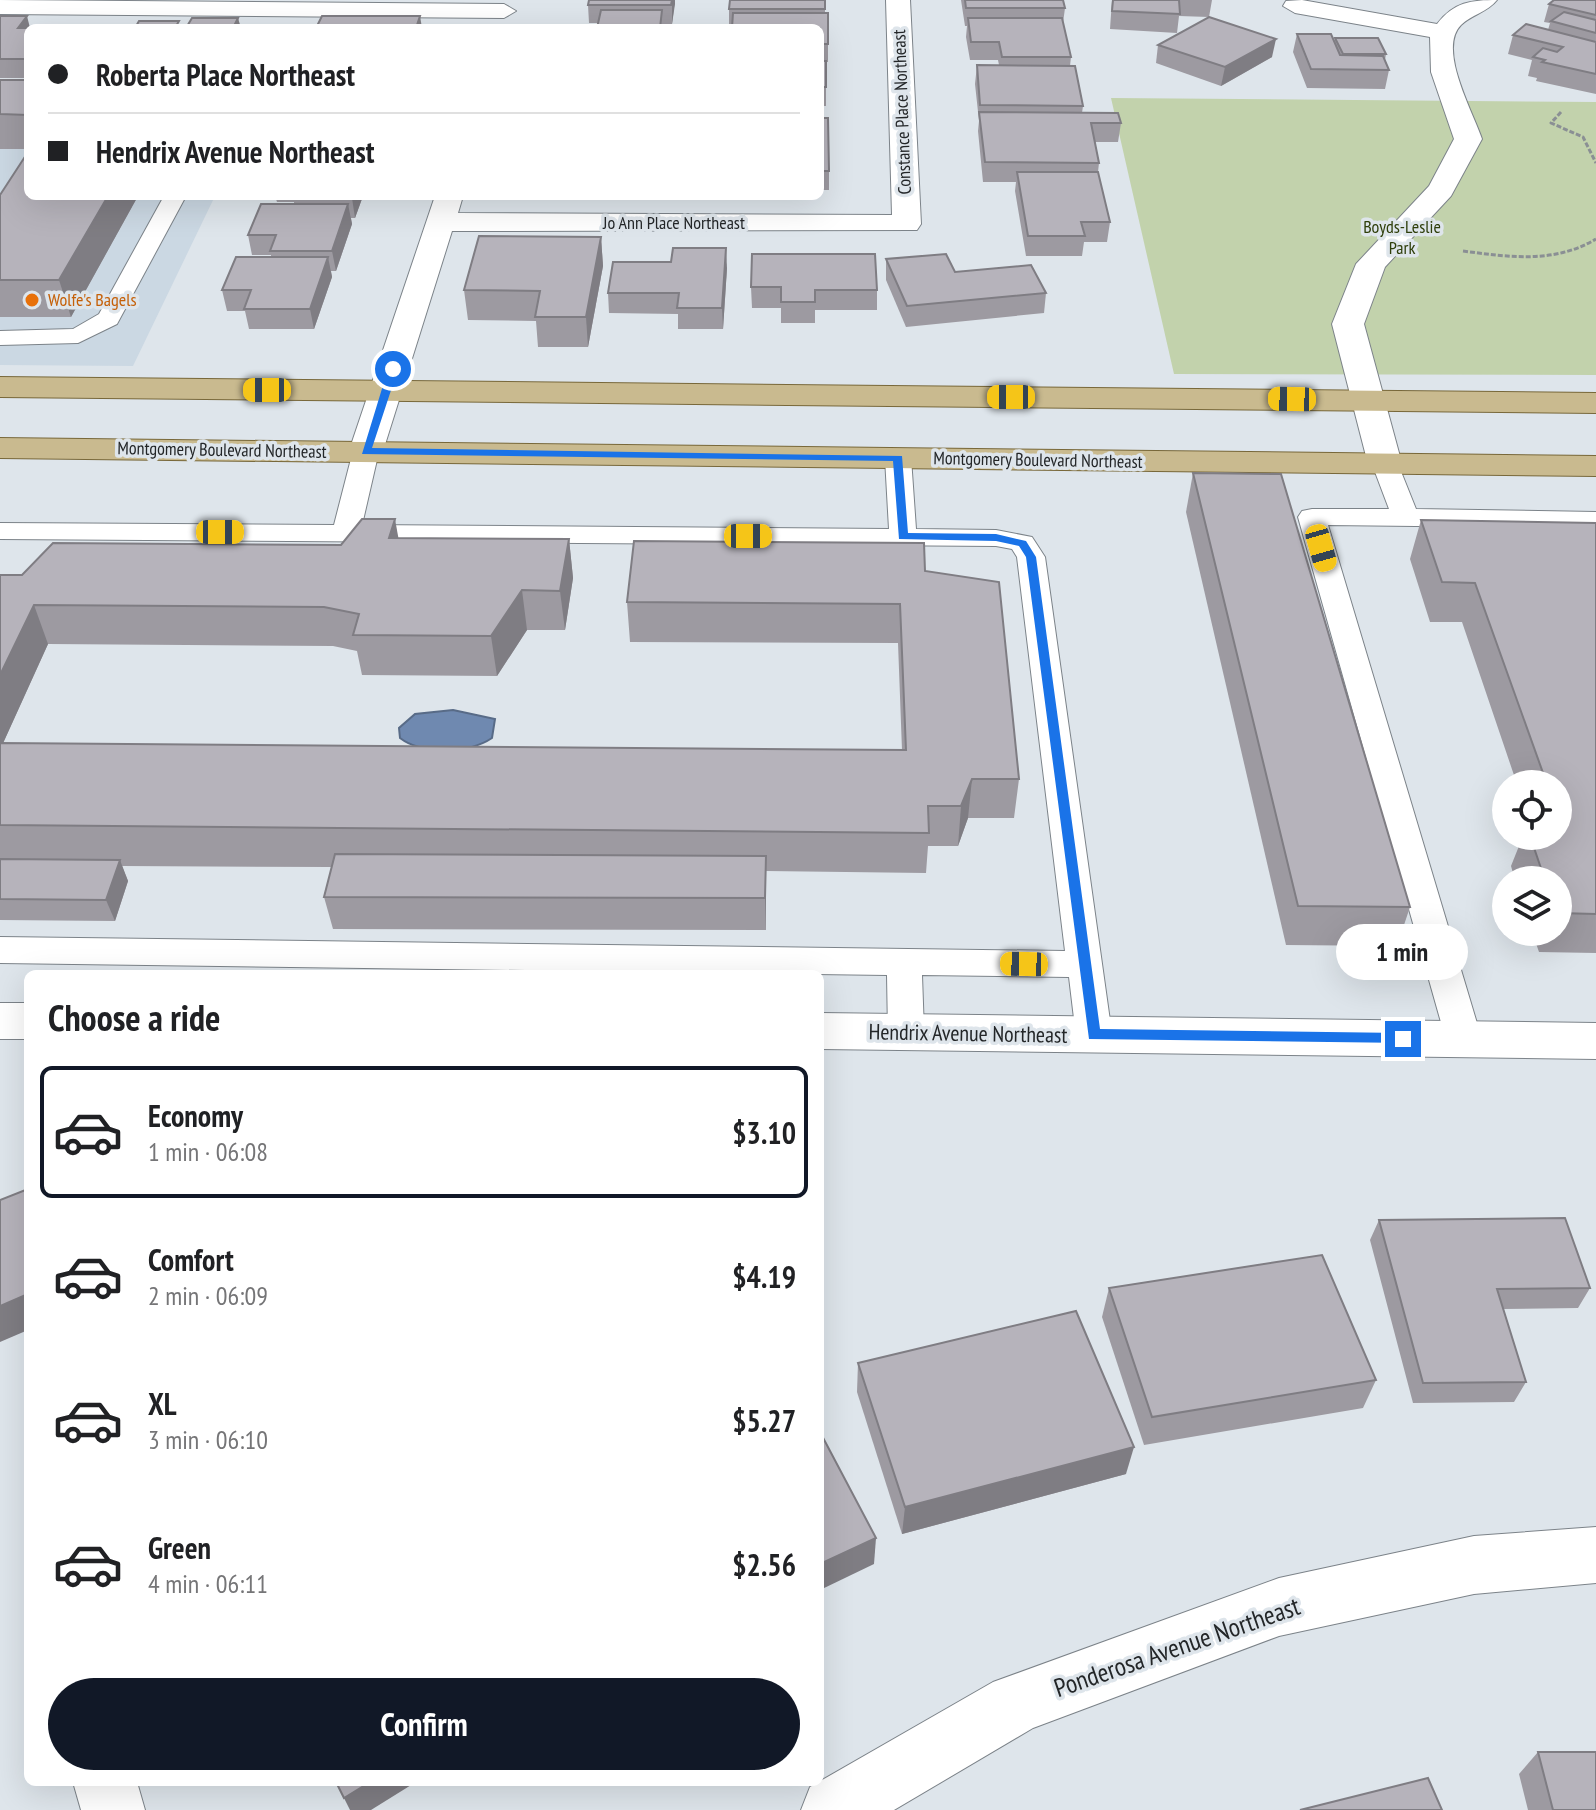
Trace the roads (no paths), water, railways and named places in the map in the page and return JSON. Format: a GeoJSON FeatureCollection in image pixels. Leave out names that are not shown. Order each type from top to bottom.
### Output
{"type":"FeatureCollection","features":[{"type":"Feature","properties":{"kind":"main road"},"geometry":{"type":"LineString","coordinates":[[0,387],[1596,403]]}},
{"type":"Feature","properties":{"kind":"main road","name":"Montgomery Boulevard Northeast"},"geometry":{"type":"LineString","coordinates":[[0,448],[1596,466]]}},
{"type":"Feature","properties":{"kind":"street","name":"Constance Place Northeast"},"geometry":{"type":"LineString","coordinates":[[898,0],[907,224]]}},
{"type":"Feature","properties":{"kind":"street"},"geometry":{"type":"LineString","coordinates":[[1385,464],[1365,400],[1348,324],[1371,264],[1441,190],[1468,139],[1459,104],[1442,70],[1438,49],[1443,32],[1454,18],[1485,0]]}},
{"type":"Feature","properties":{"kind":"street"},"geometry":{"type":"LineString","coordinates":[[1295,6],[1443,32]]}},
{"type":"Feature","properties":{"kind":"street"},"geometry":{"type":"LineString","coordinates":[[0,7],[504,13]]}},
{"type":"Feature","properties":{"kind":"street","name":"Jo Ann Place Northeast"},"geometry":{"type":"LineString","coordinates":[[445,209],[907,224]]}},
{"type":"Feature","properties":{"kind":"street"},"geometry":{"type":"LineString","coordinates":[[366,451],[445,209]]}},
{"type":"Feature","properties":{"kind":"street"},"geometry":{"type":"LineString","coordinates":[[0,1021],[24,1021]]}},
{"type":"Feature","properties":{"kind":"street","name":"Hendrix Avenue Northeast"},"geometry":{"type":"LineString","coordinates":[[824,1031],[1596,1041]]}},
{"type":"Feature","properties":{"kind":"street","name":"Ponderosa Avenue Northeast"},"geometry":{"type":"LineString","coordinates":[[833,1810],[1015,1704],[1279,1607],[1474,1565],[1596,1555]]}},
{"type":"Feature","properties":{"kind":"street"},"geometry":{"type":"LineString","coordinates":[[106,1786],[113,1810]]}},
{"type":"Feature","properties":{"kind":"lane"},"geometry":{"type":"LineString","coordinates":[[0,338],[78,336],[109,319],[173,200]]}},
{"type":"Feature","properties":{"kind":"lane"},"geometry":{"type":"LineString","coordinates":[[346,533],[366,451]]}},
{"type":"Feature","properties":{"kind":"lane"},"geometry":{"type":"LineString","coordinates":[[898,458],[903,537]]}},
{"type":"Feature","properties":{"kind":"lane"},"geometry":{"type":"LineString","coordinates":[[1385,464],[1406,517]]}},
{"type":"Feature","properties":{"kind":"lane"},"geometry":{"type":"LineString","coordinates":[[1464,1040],[1312,517],[1596,520]]}},
{"type":"Feature","properties":{"kind":"lane"},"geometry":{"type":"LineString","coordinates":[[0,531],[996,538],[1022,543],[1031,557],[1094,1035]]}},
{"type":"Feature","properties":{"kind":"lane"},"geometry":{"type":"LineString","coordinates":[[0,950],[1084,964]]}},
{"type":"Feature","properties":{"kind":"lane"},"geometry":{"type":"LineString","coordinates":[[904,962],[906,1032]]}},
{"type":"Feature","properties":{"kind":"water"},"geometry":{"type":"Polygon","coordinates":[[[453,710],[495,719],[492,738],[471,747],[446,750],[421,747],[400,738],[399,728],[415,714],[453,710]]]}},
{"type":"Feature","properties":{"kind":"place","name":"Wolfe's Bagels"},"geometry":{"type":"Point","coordinates":[32,300]}},
{"type":"Feature","properties":{"kind":"park label","name":"Boyds-Leslie Park"},"geometry":{"type":"Point","coordinates":[1402,237]}}]}
